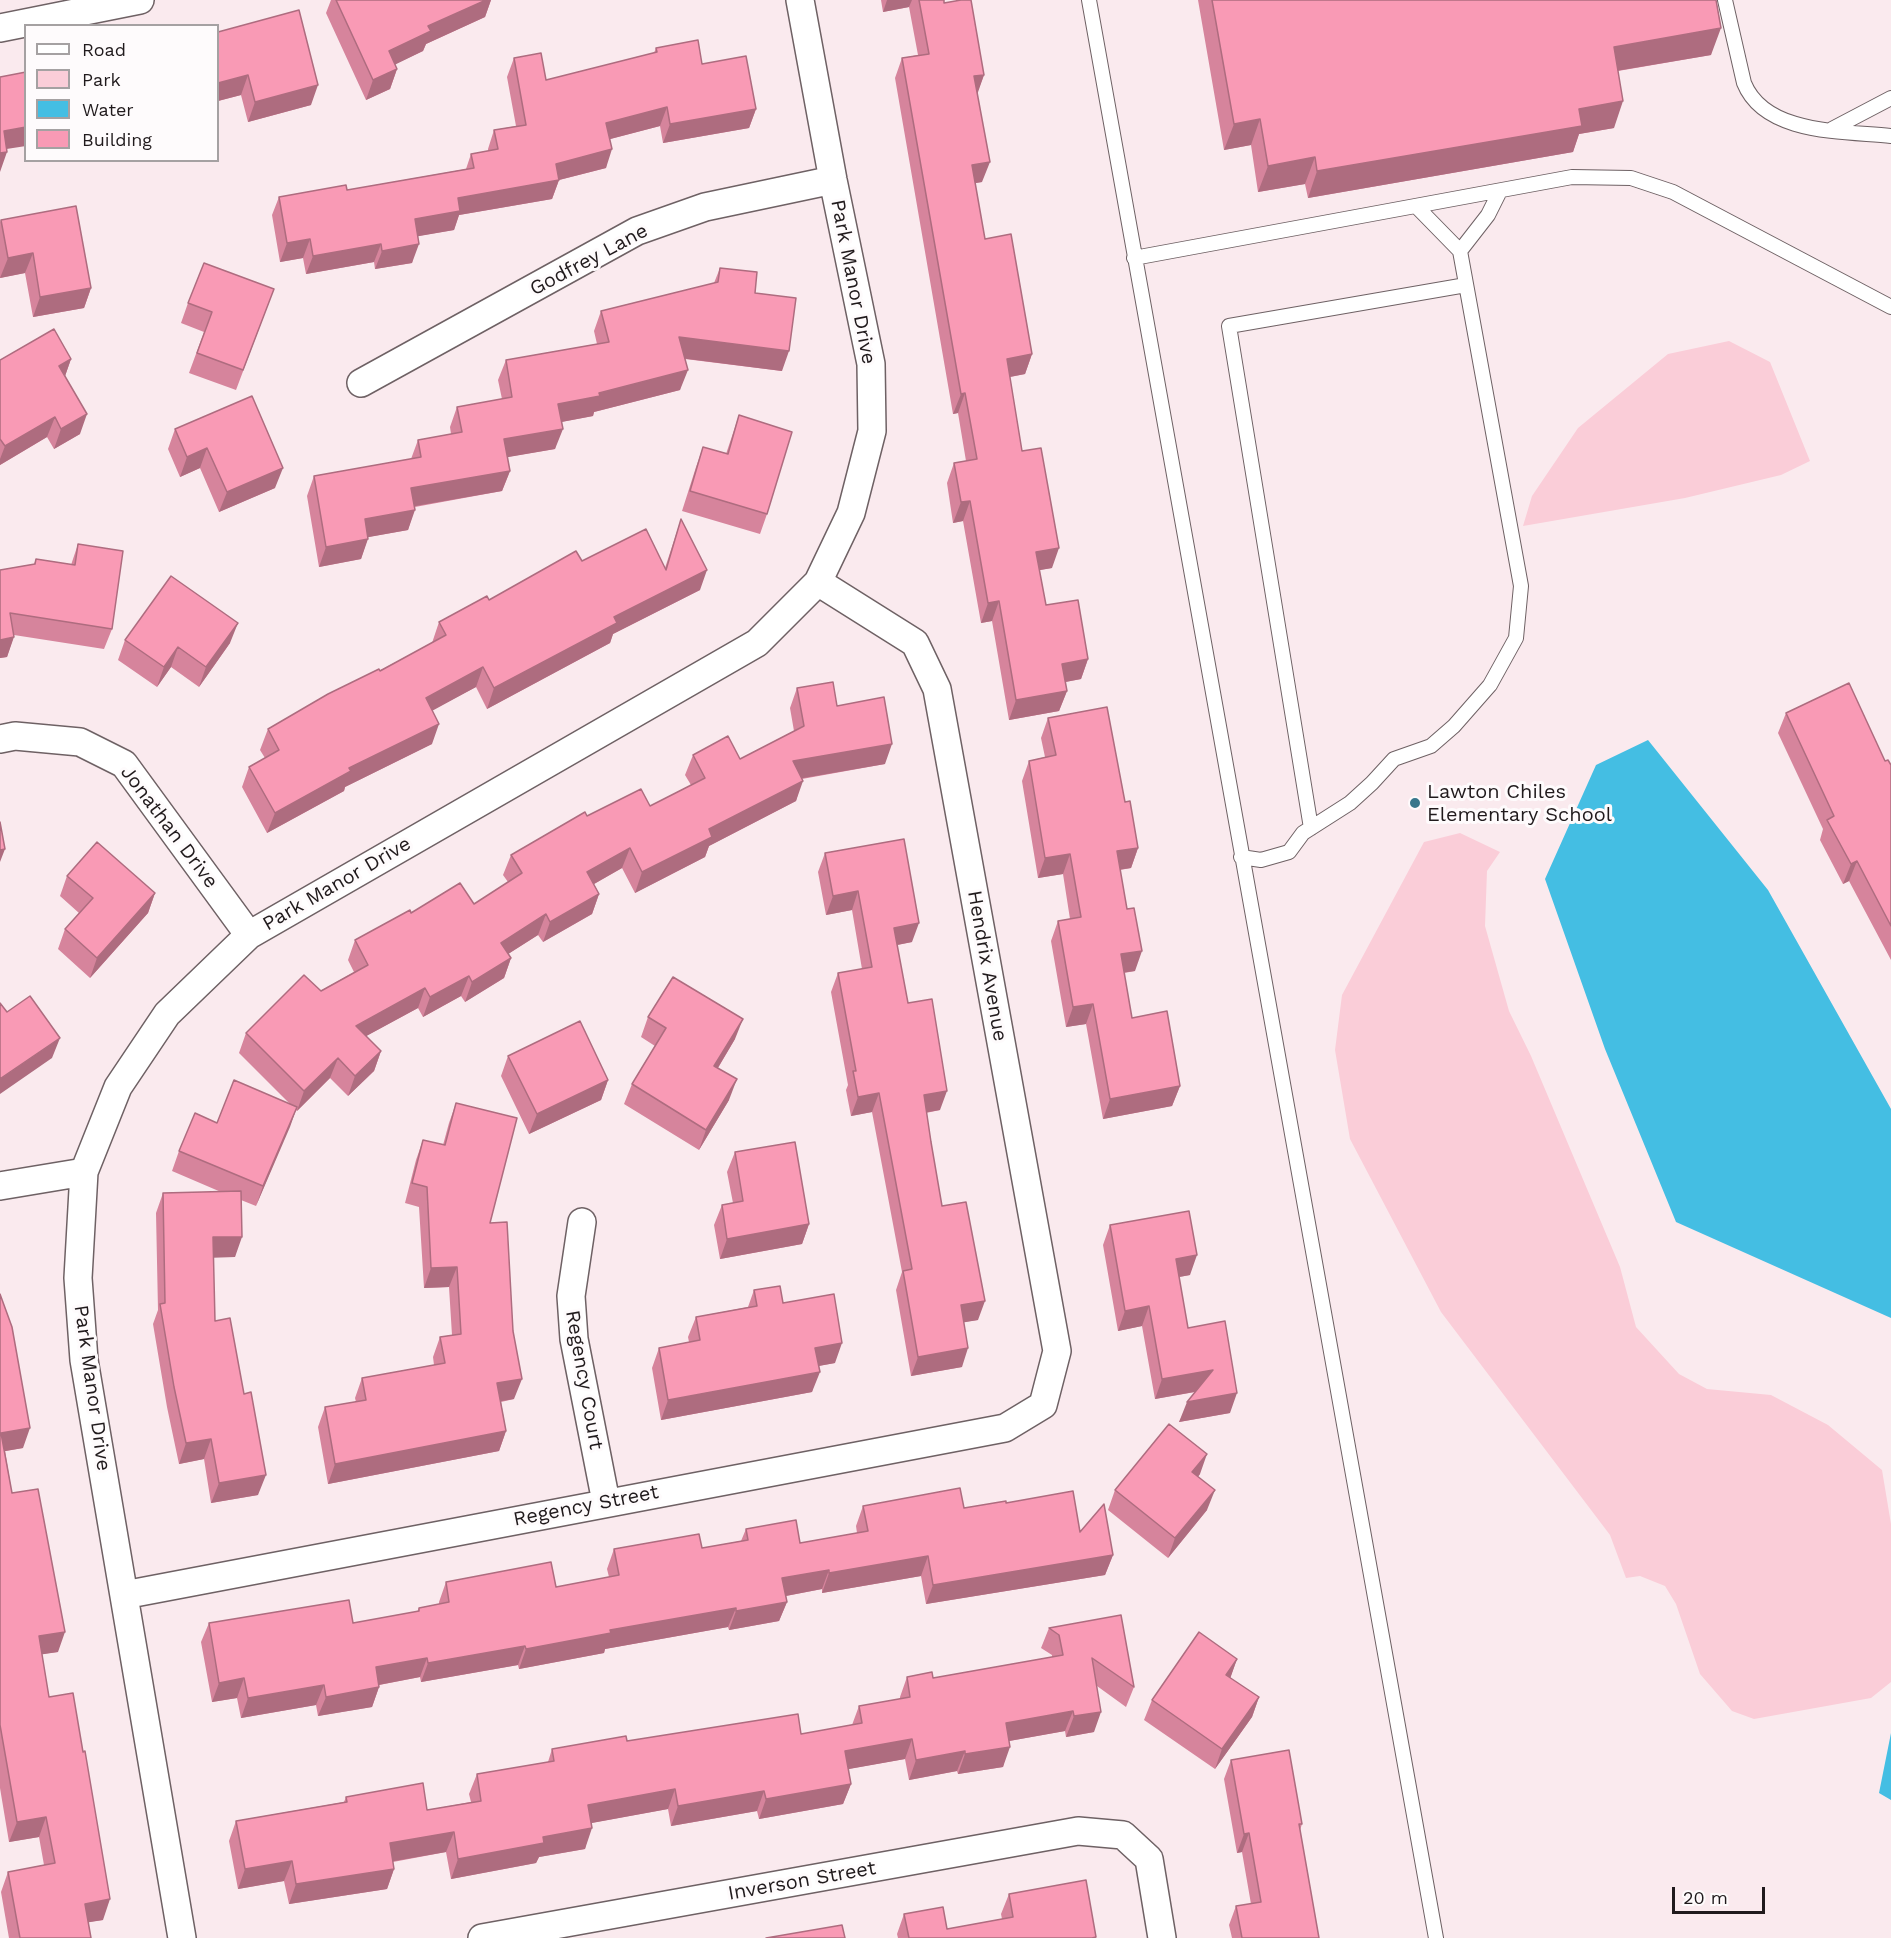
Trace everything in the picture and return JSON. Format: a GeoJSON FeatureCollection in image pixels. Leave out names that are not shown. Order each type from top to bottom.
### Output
{"type":"FeatureCollection","features":[{"type":"Feature","properties":{"kind":"street"},"geometry":{"type":"LineString","coordinates":[[0,28],[141,0]]}},
{"type":"Feature","properties":{"kind":"street","name":"Park Manor Drive"},"geometry":{"type":"LineString","coordinates":[[182,1938],[84,1360],[78,1278],[84,1172],[118,1087],[167,1014],[249,935],[757,643],[818,582],[851,513],[872,431],[871,364],[833,180],[800,0]]}},
{"type":"Feature","properties":{"kind":"street","name":"Godfrey Lane"},"geometry":{"type":"LineString","coordinates":[[361,383],[637,231],[705,207],[833,180]]}},
{"type":"Feature","properties":{"kind":"street","name":"Hendrix Avenue"},"geometry":{"type":"LineString","coordinates":[[818,582],[915,643],[937,689],[1057,1351],[1043,1405]]}},
{"type":"Feature","properties":{"kind":"street","name":"Jonathan Drive"},"geometry":{"type":"LineString","coordinates":[[0,739],[15,736],[80,742],[124,764],[249,935]]}},
{"type":"Feature","properties":{"kind":"street"},"geometry":{"type":"LineString","coordinates":[[0,1186],[84,1172]]}},
{"type":"Feature","properties":{"kind":"street","name":"Regency Court"},"geometry":{"type":"LineString","coordinates":[[582,1222],[571,1296],[574,1339],[606,1502]]}},
{"type":"Feature","properties":{"kind":"street","name":"Regency Street"},"geometry":{"type":"LineString","coordinates":[[124,1595],[1005,1428],[1043,1405]]}},
{"type":"Feature","properties":{"kind":"street","name":"Inverson Street"},"geometry":{"type":"LineString","coordinates":[[482,1938],[1078,1831],[1123,1834],[1149,1859],[1162,1938]]}},
{"type":"Feature","properties":{"kind":"lane"},"geometry":{"type":"LineString","coordinates":[[1089,0],[1436,1938]]}},
{"type":"Feature","properties":{"kind":"lane"},"geometry":{"type":"LineString","coordinates":[[1725,0],[1748,95],[1777,118],[1800,126],[1891,136]]}},
{"type":"Feature","properties":{"kind":"lane"},"geometry":{"type":"LineString","coordinates":[[1832,129],[1891,98]]}},
{"type":"Feature","properties":{"kind":"lane"},"geometry":{"type":"LineString","coordinates":[[1134,258],[1572,177],[1630,178],[1673,192],[1891,306]]}},
{"type":"Feature","properties":{"kind":"lane"},"geometry":{"type":"LineString","coordinates":[[1460,251],[1488,215],[1500,190]]}},
{"type":"Feature","properties":{"kind":"lane"},"geometry":{"type":"LineString","coordinates":[[1241,857],[1261,860],[1289,852],[1303,833],[1350,803],[1394,759],[1431,746],[1454,726],[1490,685],[1516,638],[1521,586],[1460,251],[1416,206]]}},
{"type":"Feature","properties":{"kind":"lane"},"geometry":{"type":"LineString","coordinates":[[1311,828],[1229,326],[1466,285]]}},
{"type":"Feature","properties":{"kind":"green space"},"geometry":{"type":"Polygon","coordinates":[[[1729,341],[1770,362],[1810,461],[1781,475],[1685,498],[1523,526],[1532,496],[1578,428],[1668,354],[1729,341]]]}},
{"type":"Feature","properties":{"kind":"green space"},"geometry":{"type":"Polygon","coordinates":[[[1460,833],[1500,852],[1487,871],[1485,926],[1509,1011],[1531,1056],[1620,1267],[1636,1327],[1679,1374],[1707,1389],[1771,1395],[1828,1425],[1882,1470],[1891,1524],[1891,1682],[1871,1698],[1754,1719],[1732,1711],[1700,1674],[1676,1604],[1665,1586],[1640,1576],[1626,1578],[1610,1535],[1441,1312],[1350,1139],[1335,1050],[1342,995],[1424,842],[1460,833]]]}},
{"type":"Feature","properties":{"kind":"water"},"geometry":{"type":"Polygon","coordinates":[[[1648,740],[1768,890],[1891,1109],[1891,1318],[1676,1222],[1605,1049],[1545,879],[1596,765],[1648,740]]]}},
{"type":"Feature","properties":{"kind":"water"},"geometry":{"type":"Polygon","coordinates":[[[1891,1733],[1891,1800],[1879,1793],[1891,1733]]]}},
{"type":"Feature","properties":{"kind":"building"},"geometry":{"type":"Polygon","coordinates":[[[336,0],[486,0],[428,26],[431,31],[389,51],[397,69],[373,80],[336,0]]]}},
{"type":"Feature","properties":{"kind":"building"},"geometry":{"type":"Polygon","coordinates":[[[919,0],[944,0],[944,3],[971,0],[984,75],[974,76],[990,162],[972,165],[985,239],[1011,234],[1032,354],[1007,359],[1022,451],[1041,448],[1059,548],[1036,552],[1046,605],[1078,600],[1088,659],[1062,664],[1067,691],[1016,700],[999,601],[988,603],[970,501],[961,502],[954,463],[977,459],[965,393],[961,394],[902,58],[929,54],[919,0]]]}},
{"type":"Feature","properties":{"kind":"building"},"geometry":{"type":"Polygon","coordinates":[[[1212,0],[1716,0],[1721,28],[1614,47],[1623,101],[1579,109],[1582,126],[1317,171],[1315,157],[1268,166],[1260,119],[1234,124],[1212,0]]]}},
{"type":"Feature","properties":{"kind":"building"},"geometry":{"type":"Polygon","coordinates":[[[299,10],[318,85],[255,102],[248,75],[219,83],[219,32],[299,10]]]}},
{"type":"Feature","properties":{"kind":"building"},"geometry":{"type":"Polygon","coordinates":[[[698,40],[702,64],[746,56],[756,109],[670,124],[667,107],[606,123],[612,149],[556,164],[559,180],[458,198],[460,211],[415,219],[419,244],[382,251],[381,244],[313,256],[310,239],[287,243],[279,197],[346,185],[347,190],[474,168],[471,154],[498,149],[494,130],[526,125],[514,58],[541,53],[546,80],[657,52],[656,48],[698,40]]]}},
{"type":"Feature","properties":{"kind":"building"},"geometry":{"type":"Polygon","coordinates":[[[24,72],[24,127],[4,131],[7,152],[0,153],[0,77],[24,72]]]}},
{"type":"Feature","properties":{"kind":"building"},"geometry":{"type":"Polygon","coordinates":[[[76,206],[91,288],[40,297],[33,253],[8,258],[1,220],[76,206]]]}},
{"type":"Feature","properties":{"kind":"building"},"geometry":{"type":"Polygon","coordinates":[[[204,263],[274,289],[243,370],[197,353],[212,312],[188,303],[204,263]]]}},
{"type":"Feature","properties":{"kind":"building"},"geometry":{"type":"Polygon","coordinates":[[[720,268],[757,272],[755,293],[796,298],[789,351],[679,337],[688,370],[599,393],[600,396],[558,404],[563,429],[504,439],[510,471],[411,488],[415,510],[365,519],[368,539],[326,547],[314,476],[421,457],[418,440],[462,432],[457,407],[512,397],[506,360],[609,342],[601,311],[718,282],[720,268]]]}},
{"type":"Feature","properties":{"kind":"building"},"geometry":{"type":"Polygon","coordinates":[[[54,329],[71,359],[59,366],[87,414],[61,429],[55,417],[5,446],[0,439],[0,360],[54,329]]]}},
{"type":"Feature","properties":{"kind":"building"},"geometry":{"type":"Polygon","coordinates":[[[252,396],[283,468],[227,492],[207,448],[187,457],[175,429],[252,396]]]}},
{"type":"Feature","properties":{"kind":"building"},"geometry":{"type":"Polygon","coordinates":[[[739,415],[792,432],[767,514],[690,491],[703,447],[728,454],[739,415]]]}},
{"type":"Feature","properties":{"kind":"building"},"geometry":{"type":"Polygon","coordinates":[[[681,519],[707,570],[614,617],[617,623],[494,688],[483,667],[426,698],[439,724],[349,768],[351,771],[275,813],[249,767],[279,750],[268,729],[328,694],[379,669],[380,671],[446,635],[439,622],[487,596],[489,600],[576,551],[582,561],[646,529],[666,570],[681,519]]]}},
{"type":"Feature","properties":{"kind":"building"},"geometry":{"type":"Polygon","coordinates":[[[78,544],[123,551],[112,629],[10,613],[14,637],[0,640],[0,570],[35,564],[36,559],[75,565],[78,544]]]}},
{"type":"Feature","properties":{"kind":"building"},"geometry":{"type":"Polygon","coordinates":[[[171,576],[238,623],[206,667],[178,647],[164,667],[125,640],[171,576]]]}},
{"type":"Feature","properties":{"kind":"building"},"geometry":{"type":"Polygon","coordinates":[[[833,682],[837,706],[884,697],[892,744],[793,761],[803,781],[709,829],[712,837],[642,872],[630,848],[587,872],[599,894],[550,922],[546,914],[501,943],[511,958],[472,982],[469,976],[430,997],[425,988],[356,1026],[381,1051],[355,1076],[338,1058],[304,1091],[246,1033],[304,975],[321,991],[368,965],[355,940],[410,910],[411,913],[460,883],[474,904],[522,873],[511,855],[585,812],[587,816],[641,789],[650,806],[705,778],[693,755],[728,736],[740,759],[804,726],[797,688],[833,682]]]}},
{"type":"Feature","properties":{"kind":"building"},"geometry":{"type":"Polygon","coordinates":[[[1849,683],[1885,761],[1888,760],[1891,765],[1891,926],[1857,861],[1851,864],[1827,820],[1834,816],[1786,713],[1849,683]]]}},
{"type":"Feature","properties":{"kind":"building"},"geometry":{"type":"Polygon","coordinates":[[[1107,707],[1125,802],[1130,801],[1138,848],[1117,851],[1127,909],[1134,908],[1142,951],[1121,954],[1132,1018],[1167,1011],[1180,1086],[1110,1099],[1093,1004],[1073,1007],[1058,921],[1081,917],[1070,854],[1045,858],[1029,761],[1056,755],[1048,718],[1107,707]]]}},
{"type":"Feature","properties":{"kind":"building"},"geometry":{"type":"Polygon","coordinates":[[[0,822],[5,849],[0,850],[0,822]]]}},
{"type":"Feature","properties":{"kind":"building"},"geometry":{"type":"Polygon","coordinates":[[[904,839],[919,923],[894,928],[908,1003],[932,999],[947,1091],[924,1095],[942,1206],[966,1202],[985,1301],[961,1305],[968,1348],[918,1357],[903,1271],[912,1269],[879,1093],[858,1097],[853,1071],[856,1071],[838,973],[872,967],[858,891],[833,896],[825,853],[904,839]]]}},
{"type":"Feature","properties":{"kind":"building"},"geometry":{"type":"Polygon","coordinates":[[[97,842],[155,893],[97,958],[65,929],[93,898],[67,876],[97,842]]]}},
{"type":"Feature","properties":{"kind":"building"},"geometry":{"type":"Polygon","coordinates":[[[673,977],[743,1019],[714,1066],[737,1079],[706,1130],[632,1084],[666,1028],[648,1017],[673,977]]]}},
{"type":"Feature","properties":{"kind":"building"},"geometry":{"type":"Polygon","coordinates":[[[30,996],[60,1038],[0,1079],[0,1003],[7,1012],[30,996]]]}},
{"type":"Feature","properties":{"kind":"building"},"geometry":{"type":"Polygon","coordinates":[[[580,1021],[608,1080],[537,1114],[508,1056],[580,1021]]]}},
{"type":"Feature","properties":{"kind":"building"},"geometry":{"type":"Polygon","coordinates":[[[234,1080],[297,1107],[263,1186],[179,1151],[195,1113],[217,1123],[234,1080]]]}},
{"type":"Feature","properties":{"kind":"building"},"geometry":{"type":"Polygon","coordinates":[[[456,1103],[517,1118],[490,1223],[507,1222],[513,1331],[522,1379],[497,1383],[506,1431],[335,1464],[325,1407],[366,1400],[362,1378],[445,1363],[440,1337],[461,1334],[457,1267],[431,1268],[427,1187],[412,1183],[423,1140],[445,1145],[456,1103]]]}},
{"type":"Feature","properties":{"kind":"building"},"geometry":{"type":"Polygon","coordinates":[[[795,1142],[809,1224],[727,1239],[722,1205],[743,1201],[735,1152],[795,1142]]]}},
{"type":"Feature","properties":{"kind":"building"},"geometry":{"type":"Polygon","coordinates":[[[241,1191],[242,1237],[213,1237],[215,1321],[230,1318],[244,1394],[251,1392],[266,1475],[219,1483],[211,1439],[186,1443],[174,1387],[160,1304],[165,1303],[163,1193],[241,1191]]]}},
{"type":"Feature","properties":{"kind":"building"},"geometry":{"type":"Polygon","coordinates":[[[1189,1211],[1197,1255],[1176,1259],[1188,1328],[1225,1321],[1237,1393],[1187,1402],[1213,1370],[1162,1379],[1149,1306],[1125,1311],[1110,1225],[1189,1211]]]}},
{"type":"Feature","properties":{"kind":"building"},"geometry":{"type":"Polygon","coordinates":[[[780,1286],[783,1303],[834,1294],[842,1343],[815,1348],[820,1372],[668,1400],[659,1348],[700,1340],[696,1317],[757,1306],[754,1290],[780,1286]]]}},
{"type":"Feature","properties":{"kind":"building"},"geometry":{"type":"Polygon","coordinates":[[[0,1294],[12,1327],[30,1428],[1,1433],[12,1493],[38,1489],[65,1632],[39,1636],[49,1697],[73,1693],[110,1899],[85,1904],[91,1938],[20,1938],[8,1872],[55,1863],[46,1817],[17,1822],[0,1725],[0,1294]]]}},
{"type":"Feature","properties":{"kind":"building"},"geometry":{"type":"Polygon","coordinates":[[[1169,1424],[1207,1454],[1192,1472],[1215,1490],[1175,1538],[1115,1490],[1169,1424]]]}},
{"type":"Feature","properties":{"kind":"building"},"geometry":{"type":"Polygon","coordinates":[[[960,1488],[964,1508],[1073,1491],[1080,1532],[1104,1504],[1113,1555],[933,1585],[928,1556],[829,1573],[829,1570],[782,1578],[787,1602],[736,1611],[736,1608],[610,1630],[611,1633],[526,1649],[525,1646],[428,1663],[427,1658],[376,1667],[379,1687],[326,1697],[324,1685],[248,1698],[244,1678],[219,1683],[209,1623],[349,1600],[353,1623],[419,1611],[419,1608],[449,1602],[446,1582],[551,1562],[556,1587],[619,1575],[614,1549],[699,1534],[702,1548],[748,1540],[746,1529],[796,1520],[800,1543],[868,1531],[863,1506],[960,1488]]]}},
{"type":"Feature","properties":{"kind":"building"},"geometry":{"type":"Polygon","coordinates":[[[1121,1615],[1134,1687],[1092,1658],[1101,1712],[1074,1716],[1073,1711],[1006,1723],[1010,1747],[965,1754],[965,1751],[916,1760],[912,1739],[845,1751],[851,1784],[766,1799],[764,1791],[678,1806],[675,1789],[588,1805],[592,1828],[543,1837],[544,1843],[458,1859],[454,1832],[390,1843],[394,1869],[296,1884],[292,1861],[245,1869],[236,1821],[347,1802],[346,1797],[423,1783],[427,1810],[481,1801],[477,1774],[554,1761],[552,1749],[626,1736],[627,1741],[798,1714],[801,1734],[862,1723],[859,1706],[910,1697],[907,1677],[932,1672],[933,1678],[1063,1655],[1059,1635],[1049,1628],[1121,1615]]]}},
{"type":"Feature","properties":{"kind":"building"},"geometry":{"type":"Polygon","coordinates":[[[1199,1632],[1237,1659],[1226,1675],[1259,1697],[1222,1749],[1152,1700],[1199,1632]]]}},
{"type":"Feature","properties":{"kind":"building"},"geometry":{"type":"Polygon","coordinates":[[[1289,1750],[1319,1938],[1242,1938],[1236,1906],[1261,1902],[1249,1833],[1244,1834],[1231,1760],[1289,1750]]]}},
{"type":"Feature","properties":{"kind":"building"},"geometry":{"type":"Polygon","coordinates":[[[1086,1880],[1096,1937],[909,1938],[904,1914],[943,1907],[947,1929],[1013,1917],[1009,1894],[1086,1880]]]}},
{"type":"Feature","properties":{"kind":"building"},"geometry":{"type":"Polygon","coordinates":[[[842,1925],[845,1938],[766,1938],[842,1925]]]}},
{"type":"Feature","properties":{"kind":"place","name":"Lawton Chiles Elementary School"},"geometry":{"type":"Point","coordinates":[1415,803]}}]}
